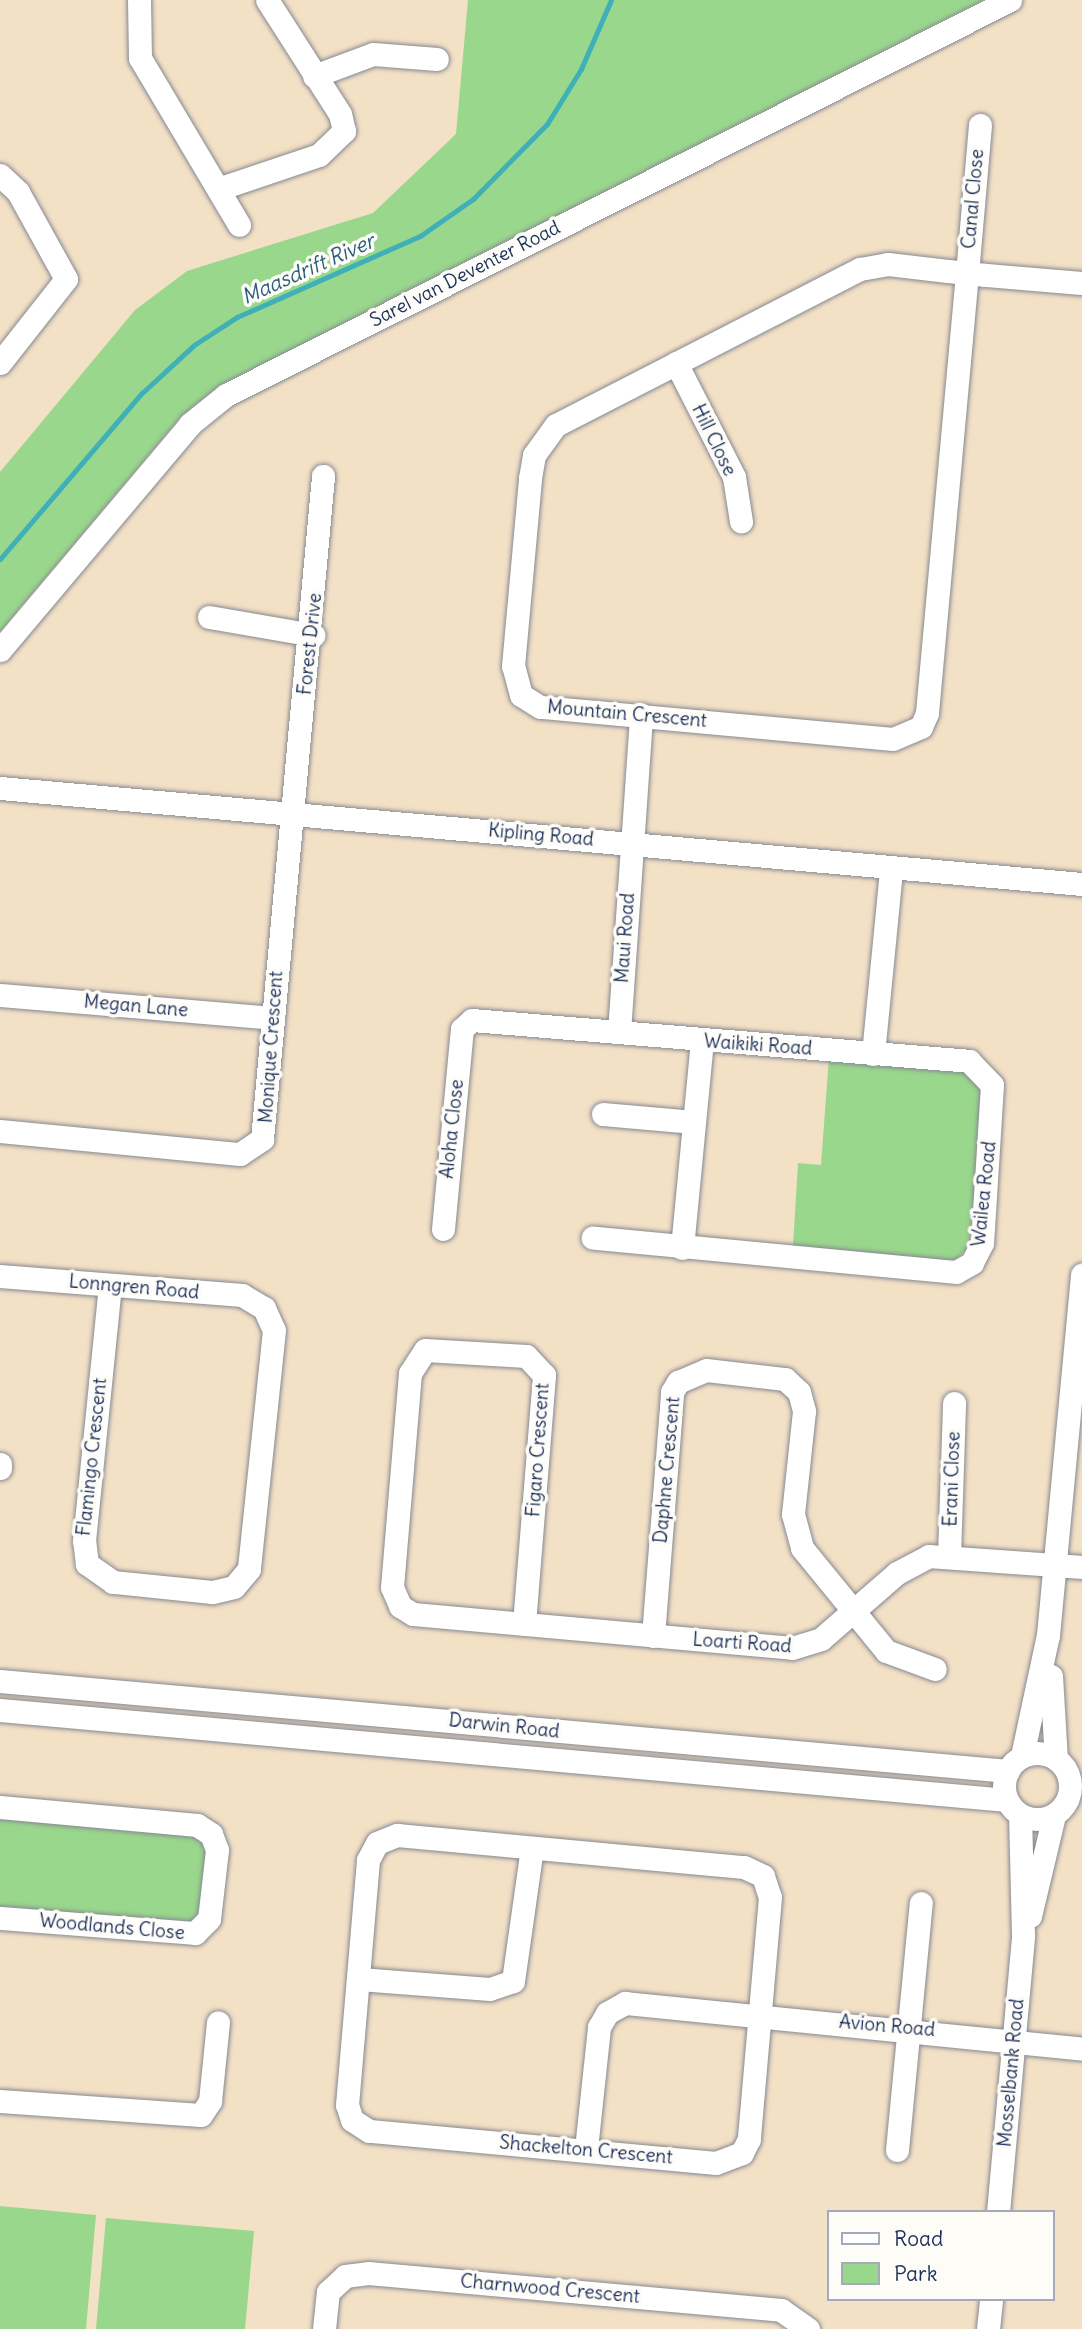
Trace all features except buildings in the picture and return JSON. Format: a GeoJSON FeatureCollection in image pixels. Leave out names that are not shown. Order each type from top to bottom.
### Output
{"type":"FeatureCollection","features":[{"type":"Feature","properties":{"kind":"street"},"geometry":{"type":"LineString","coordinates":[[139,0],[140,58],[221,188],[239,225]]}},
{"type":"Feature","properties":{"kind":"street"},"geometry":{"type":"LineString","coordinates":[[221,188],[319,155],[340,141],[340,114],[267,0]]}},
{"type":"Feature","properties":{"kind":"street","name":"Sarel van Deventer Road"},"geometry":{"type":"LineString","coordinates":[[0,650],[190,424],[226,395],[1010,0]]}},
{"type":"Feature","properties":{"kind":"street"},"geometry":{"type":"LineString","coordinates":[[314,76],[373,54],[437,59]]}},
{"type":"Feature","properties":{"kind":"street","name":"Canal Close"},"geometry":{"type":"LineString","coordinates":[[967,273],[980,125]]}},
{"type":"Feature","properties":{"kind":"street"},"geometry":{"type":"LineString","coordinates":[[0,175],[18,192],[66,279],[0,363]]}},
{"type":"Feature","properties":{"kind":"street","name":"Mountain Crescent"},"geometry":{"type":"LineString","coordinates":[[967,273],[927,713],[921,727],[893,739],[540,706],[520,695],[513,666],[530,478],[545,433],[860,268],[888,264],[1082,284]]}},
{"type":"Feature","properties":{"kind":"street","name":"Hill Close"},"geometry":{"type":"LineString","coordinates":[[676,363],[734,477],[741,520]]}},
{"type":"Feature","properties":{"kind":"street","name":"Forest Drive"},"geometry":{"type":"LineString","coordinates":[[291,812],[313,635],[323,476]]}},
{"type":"Feature","properties":{"kind":"street"},"geometry":{"type":"LineString","coordinates":[[209,617],[313,635]]}},
{"type":"Feature","properties":{"kind":"street","name":"Maui Road"},"geometry":{"type":"LineString","coordinates":[[619,1032],[641,715]]}},
{"type":"Feature","properties":{"kind":"street","name":"Kipling Road"},"geometry":{"type":"LineString","coordinates":[[0,788],[1082,884]]}},
{"type":"Feature","properties":{"kind":"street","name":"Monique Crescent"},"geometry":{"type":"LineString","coordinates":[[0,1131],[249,1152],[266,1130],[291,812]]}},
{"type":"Feature","properties":{"kind":"street"},"geometry":{"type":"LineString","coordinates":[[873,1054],[891,869]]}},
{"type":"Feature","properties":{"kind":"street","name":"Megan Lane"},"geometry":{"type":"LineString","coordinates":[[0,995],[273,1018]]}},
{"type":"Feature","properties":{"kind":"street","name":"Waikiki Road"},"geometry":{"type":"LineString","coordinates":[[462,1029],[477,1019],[873,1054]]}},
{"type":"Feature","properties":{"kind":"street","name":"Aloha Close"},"geometry":{"type":"LineString","coordinates":[[443,1229],[462,1029]]}},
{"type":"Feature","properties":{"kind":"street"},"geometry":{"type":"LineString","coordinates":[[682,1248],[702,1040]]}},
{"type":"Feature","properties":{"kind":"street","name":"Wailea Road"},"geometry":{"type":"LineString","coordinates":[[593,1238],[942,1275],[972,1263],[982,1243],[992,1123],[987,1074],[969,1061],[873,1054]]}},
{"type":"Feature","properties":{"kind":"street"},"geometry":{"type":"LineString","coordinates":[[603,1114],[694,1122]]}},
{"type":"Feature","properties":{"kind":"street"},"geometry":{"type":"LineString","coordinates":[[1015,1764],[1048,1635],[1078,1377],[1082,1275]]}},
{"type":"Feature","properties":{"kind":"street","name":"Lonngren Road"},"geometry":{"type":"LineString","coordinates":[[0,1276],[242,1296],[264,1308]]}},
{"type":"Feature","properties":{"kind":"street","name":"Flamingo Crescent"},"geometry":{"type":"LineString","coordinates":[[110,1285],[84,1541],[87,1564],[113,1582],[212,1592],[247,1576],[274,1330],[264,1308]]}},
{"type":"Feature","properties":{"kind":"street","name":"Figaro Crescent"},"geometry":{"type":"LineString","coordinates":[[400,1606],[393,1587],[416,1357],[440,1347],[526,1356],[539,1366],[545,1386],[524,1624]]}},
{"type":"Feature","properties":{"kind":"street","name":"Daphne Crescent"},"geometry":{"type":"LineString","coordinates":[[653,1636],[673,1392],[678,1382],[706,1370],[785,1379],[799,1392],[803,1411],[796,1534],[855,1613],[899,1660],[935,1669]]}},
{"type":"Feature","properties":{"kind":"street","name":"Erani Close"},"geometry":{"type":"LineString","coordinates":[[948,1556],[954,1403]]}},
{"type":"Feature","properties":{"kind":"street","name":"Loarti Road"},"geometry":{"type":"LineString","coordinates":[[400,1606],[413,1615],[799,1648],[855,1613],[915,1562],[948,1556],[1082,1567]]}},
{"type":"Feature","properties":{"kind":"street"},"geometry":{"type":"LineString","coordinates":[[1048,1635],[1068,1767]]}},
{"type":"Feature","properties":{"kind":"street","name":"Darwin Road"},"geometry":{"type":"LineString","coordinates":[[2,1680],[1068,1767]]}},
{"type":"Feature","properties":{"kind":"street","name":"Darwin Road"},"geometry":{"type":"LineString","coordinates":[[0,1710],[1066,1810]]}},
{"type":"Feature","properties":{"kind":"street","name":"Mosselbank Road"},"geometry":{"type":"LineString","coordinates":[[998,2210],[1023,1935],[1013,1807],[1015,1764]]}},
{"type":"Feature","properties":{"kind":"street","name":"Mosselbank Road"},"geometry":{"type":"LineString","coordinates":[[1023,1935],[1066,1810],[1070,1788],[1068,1767]]}},
{"type":"Feature","properties":{"kind":"street","name":"Woodlands Close"},"geometry":{"type":"LineString","coordinates":[[0,1807],[197,1825],[211,1833],[217,1850],[209,1919],[195,1933],[0,1918]]}},
{"type":"Feature","properties":{"kind":"street","name":"Shackelton Crescent"},"geometry":{"type":"LineString","coordinates":[[397,1835],[758,1872],[770,1897],[749,2139],[737,2158],[716,2163],[360,2126],[347,2105],[359,1979],[368,1860],[377,1843],[397,1835]]}},
{"type":"Feature","properties":{"kind":"street"},"geometry":{"type":"LineString","coordinates":[[359,1979],[490,1989],[513,1980],[532,1848]]}},
{"type":"Feature","properties":{"kind":"street"},"geometry":{"type":"LineString","coordinates":[[897,2150],[921,1903]]}},
{"type":"Feature","properties":{"kind":"street","name":"Avion Road"},"geometry":{"type":"LineString","coordinates":[[586,2149],[599,2027],[613,2008],[632,2003],[1014,2038],[1082,2049]]}},
{"type":"Feature","properties":{"kind":"street"},"geometry":{"type":"LineString","coordinates":[[0,2101],[201,2115],[210,2101],[218,2022]]}},
{"type":"Feature","properties":{"kind":"street","name":"Charnwood Crescent"},"geometry":{"type":"LineString","coordinates":[[324,2329],[328,2292],[345,2276],[368,2273],[781,2309],[808,2329]]}},
{"type":"Feature","properties":{"kind":"street"},"geometry":{"type":"LineString","coordinates":[[988,2329],[990,2301]]}},
{"type":"Feature","properties":{"kind":"green space"},"geometry":{"type":"Polygon","coordinates":[[[468,0],[984,0],[221,385],[180,418],[0,632],[0,472],[135,310],[187,271],[373,213],[456,134],[468,0]]]}},
{"type":"Feature","properties":{"kind":"green space"},"geometry":{"type":"Polygon","coordinates":[[[829,1057],[962,1070],[977,1079],[983,1095],[969,1246],[953,1263],[793,1246],[798,1163],[821,1165],[829,1057]]]}},
{"type":"Feature","properties":{"kind":"green space"},"geometry":{"type":"Polygon","coordinates":[[[0,1815],[198,1833],[209,1844],[198,1923],[0,1910],[0,1815]]]}},
{"type":"Feature","properties":{"kind":"green space"},"geometry":{"type":"Polygon","coordinates":[[[0,2206],[96,2215],[86,2329],[0,2329],[0,2206]]]}},
{"type":"Feature","properties":{"kind":"green space"},"geometry":{"type":"Polygon","coordinates":[[[106,2218],[254,2231],[245,2329],[96,2329],[106,2218]]]}},
{"type":"Feature","properties":{"kind":"waterway","name":"Maasdrift River"},"geometry":{"type":"LineString","coordinates":[[0,559],[142,393],[194,345],[237,317],[420,236],[473,199],[547,124],[581,69],[611,0]]}}]}
